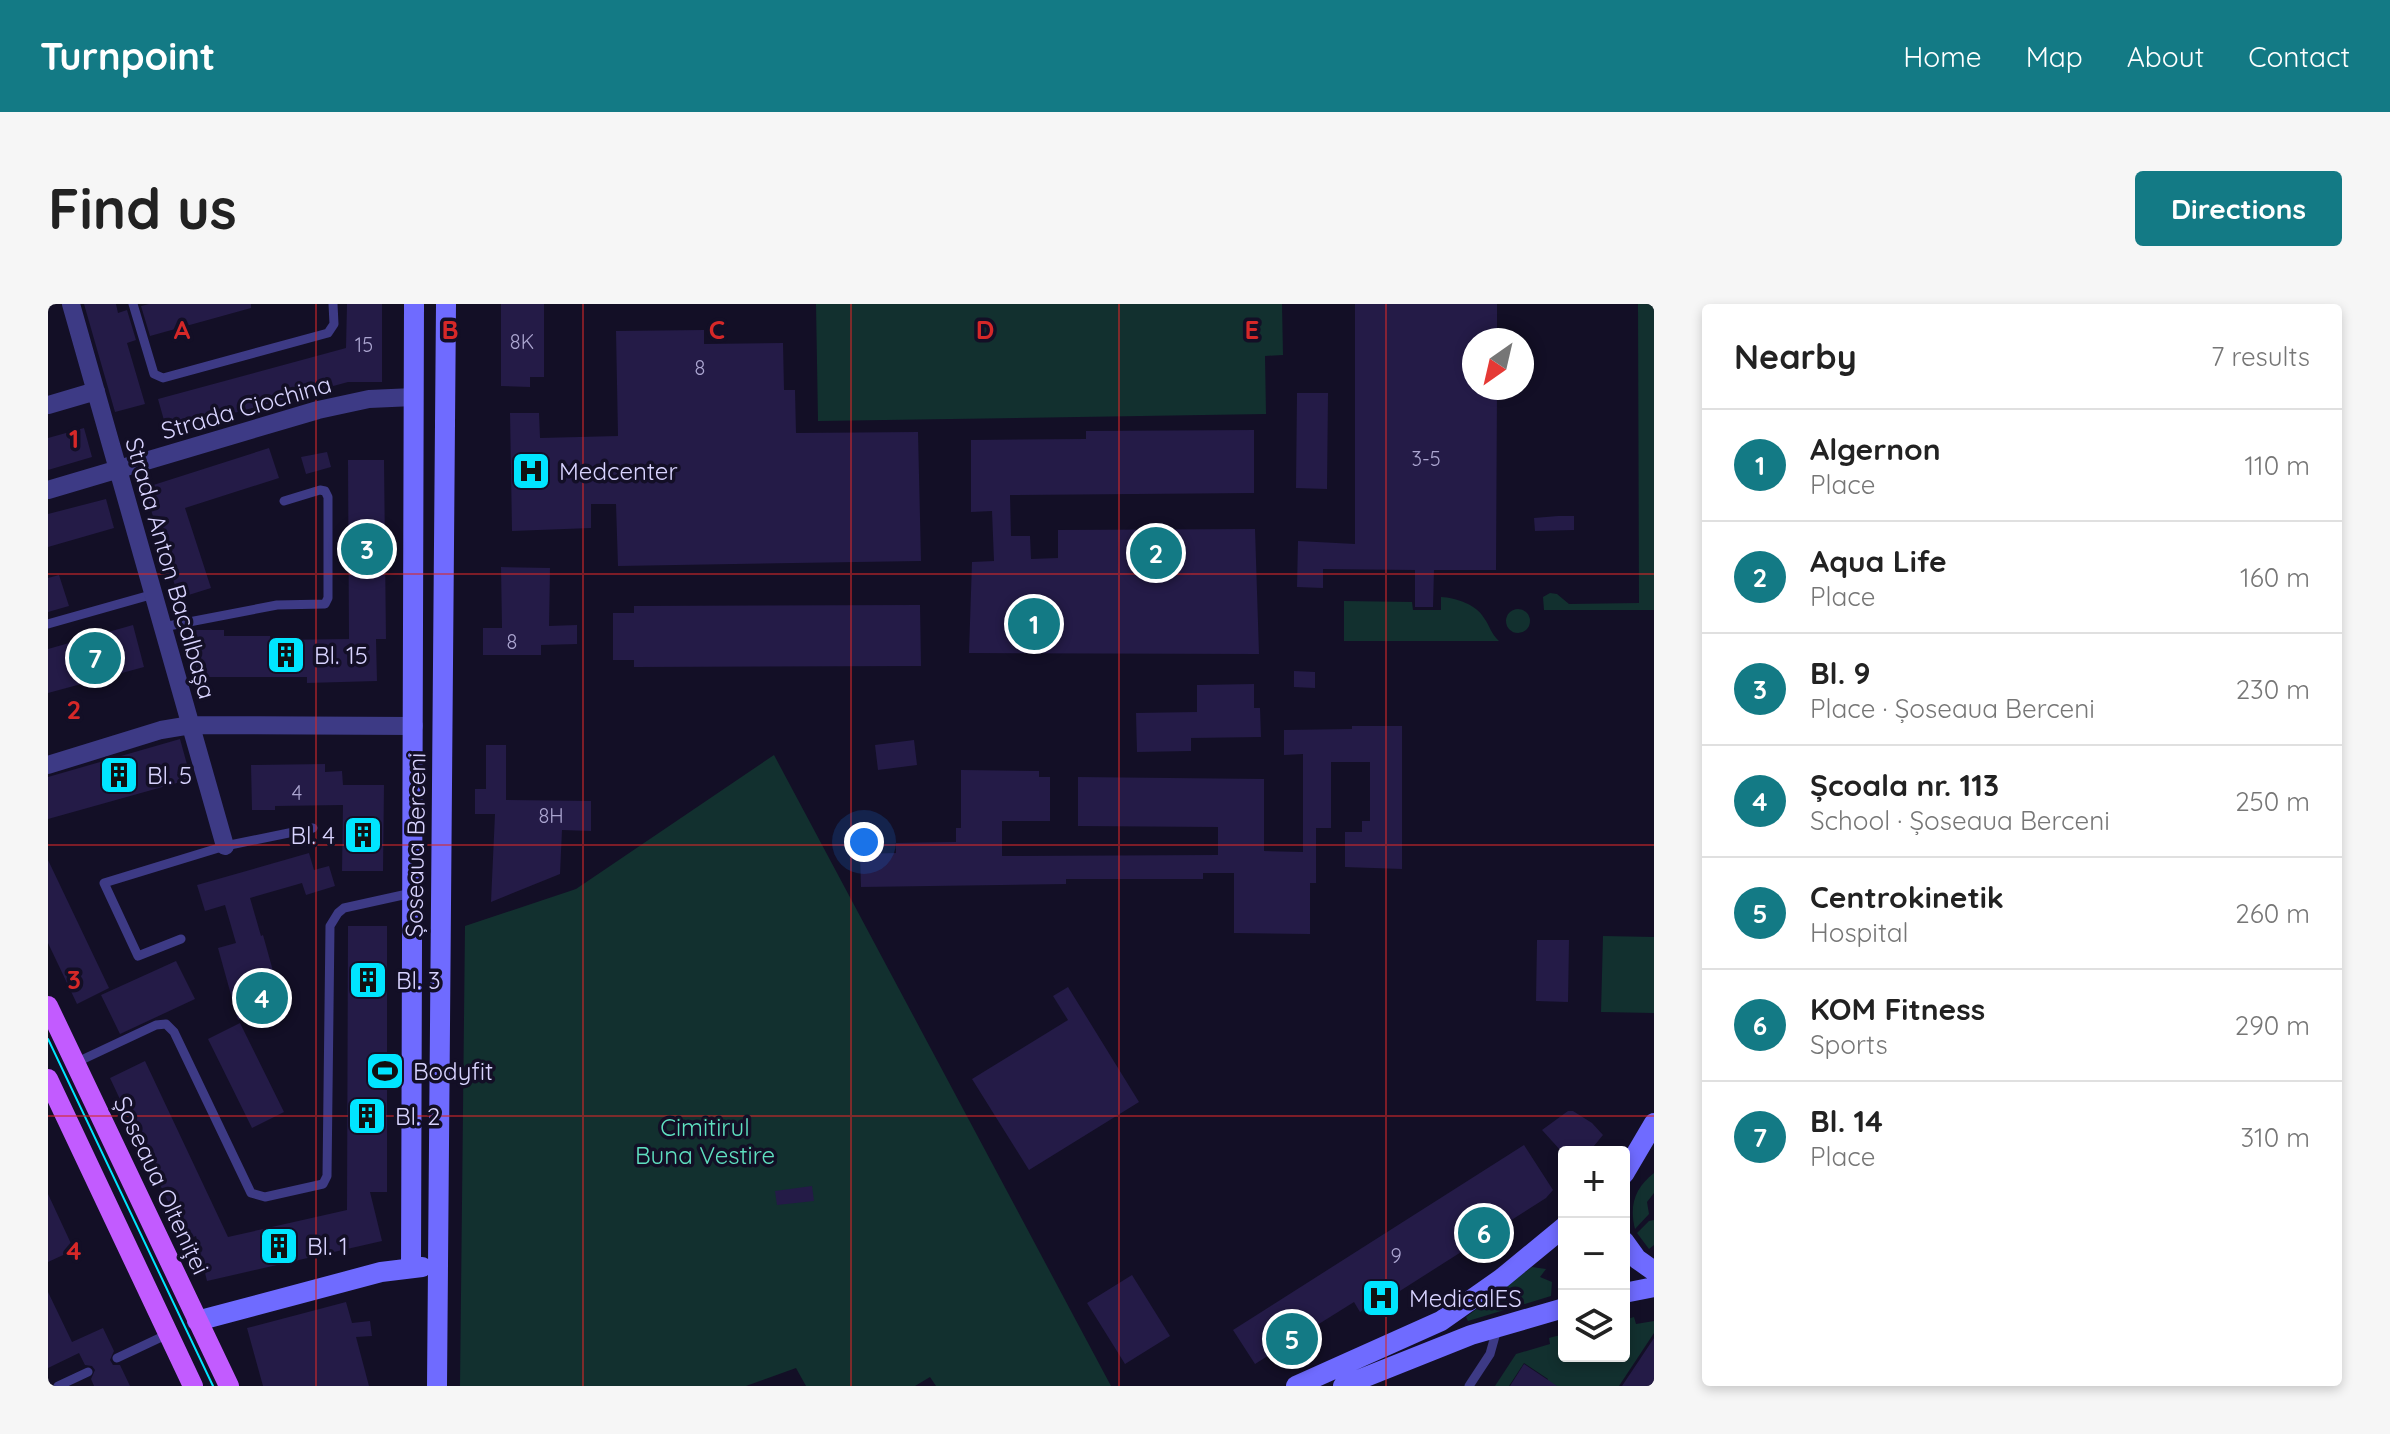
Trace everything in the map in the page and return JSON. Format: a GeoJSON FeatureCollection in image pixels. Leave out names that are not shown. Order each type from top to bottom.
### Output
{"type":"FeatureCollection","features":[{"type":"Feature","properties":{"kind":"main road","name":"Șoseaua Berceni"},"geometry":{"type":"LineString","coordinates":[[411,1267],[414,304]]}},
{"type":"Feature","properties":{"kind":"main road","name":"Șoseaua Berceni"},"geometry":{"type":"LineString","coordinates":[[437,1386],[446,304]]}},
{"type":"Feature","properties":{"kind":"main road"},"geometry":{"type":"LineString","coordinates":[[414,559],[444,559]]}},
{"type":"Feature","properties":{"kind":"main road","name":"Șoseaua Olteniței"},"geometry":{"type":"LineString","coordinates":[[48,1006],[229,1386]]}},
{"type":"Feature","properties":{"kind":"main road"},"geometry":{"type":"LineString","coordinates":[[48,1079],[193,1386]]}},
{"type":"Feature","properties":{"kind":"main road"},"geometry":{"type":"LineString","coordinates":[[1630,1165],[1654,1123]]}},
{"type":"Feature","properties":{"kind":"main road"},"geometry":{"type":"LineString","coordinates":[[1630,1171],[1654,1153]]}},
{"type":"Feature","properties":{"kind":"main road"},"geometry":{"type":"LineString","coordinates":[[1296,1386],[1441,1321],[1502,1278],[1558,1232]]}},
{"type":"Feature","properties":{"kind":"main road"},"geometry":{"type":"LineString","coordinates":[[1630,1249],[1637,1259],[1654,1271]]}},
{"type":"Feature","properties":{"kind":"main road"},"geometry":{"type":"LineString","coordinates":[[169,1333],[197,1321],[354,1279],[411,1267],[438,1267]]}},
{"type":"Feature","properties":{"kind":"main road"},"geometry":{"type":"LineString","coordinates":[[1630,1292],[1654,1287]]}},
{"type":"Feature","properties":{"kind":"main road"},"geometry":{"type":"LineString","coordinates":[[1343,1386],[1426,1352],[1558,1310]]}},
{"type":"Feature","properties":{"kind":"street","name":"Strada Anton Bacalbașa"},"geometry":{"type":"LineString","coordinates":[[71,304],[225,846]]}},
{"type":"Feature","properties":{"kind":"street"},"geometry":{"type":"LineString","coordinates":[[48,405],[96,391]]}},
{"type":"Feature","properties":{"kind":"street","name":"Strada Ciochina"},"geometry":{"type":"LineString","coordinates":[[48,490],[331,407],[369,399],[414,397]]}},
{"type":"Feature","properties":{"kind":"street"},"geometry":{"type":"LineString","coordinates":[[48,765],[161,730],[191,725],[414,726]]}},
{"type":"Feature","properties":{"kind":"lane"},"geometry":{"type":"LineString","coordinates":[[133,304],[154,374],[163,378],[328,333],[334,324],[333,304]]}},
{"type":"Feature","properties":{"kind":"lane"},"geometry":{"type":"LineString","coordinates":[[163,627],[277,605],[325,604],[328,598],[328,497],[325,491],[320,490],[284,501]]}},
{"type":"Feature","properties":{"kind":"lane"},"geometry":{"type":"LineString","coordinates":[[48,624],[154,594]]}},
{"type":"Feature","properties":{"kind":"lane"},"geometry":{"type":"LineString","coordinates":[[181,939],[138,956],[104,883],[225,846],[313,828]]}},
{"type":"Feature","properties":{"kind":"lane"},"geometry":{"type":"LineString","coordinates":[[75,1063],[156,1025],[166,1024],[174,1032],[251,1193],[265,1197],[323,1184],[327,1176],[330,926],[344,908],[414,893]]}},
{"type":"Feature","properties":{"kind":"lane"},"geometry":{"type":"LineString","coordinates":[[1469,1386],[1490,1354],[1498,1327]]}},
{"type":"Feature","properties":{"kind":"lane"},"geometry":{"type":"LineString","coordinates":[[117,1358],[169,1333]]}},
{"type":"Feature","properties":{"kind":"lane"},"geometry":{"type":"LineString","coordinates":[[58,1386],[88,1372]]}},
{"type":"Feature","properties":{"kind":"green space"},"geometry":{"type":"Polygon","coordinates":[[[816,304],[1282,304],[1283,355],[1265,356],[1266,414],[818,421],[816,304]]]}},
{"type":"Feature","properties":{"kind":"green space"},"geometry":{"type":"Polygon","coordinates":[[[1638,304],[1654,304],[1654,610],[1544,610],[1543,597],[1550,593],[1557,594],[1569,604],[1639,603],[1638,304]]]}},
{"type":"Feature","properties":{"kind":"green space"},"geometry":{"type":"Polygon","coordinates":[[[1441,597],[1471,605],[1499,641],[1344,641],[1344,601],[1412,602],[1413,610],[1441,610],[1441,597]]]}},
{"type":"Feature","properties":{"kind":"green space"},"geometry":{"type":"Polygon","coordinates":[[[1513,609],[1523,609],[1530,616],[1530,626],[1523,633],[1513,633],[1506,626],[1506,616],[1513,609]]]}},
{"type":"Feature","properties":{"kind":"green space","name":"Cimitirul Buna Vestire"},"geometry":{"type":"Polygon","coordinates":[[[774,755],[1111,1386],[936,1386],[930,1377],[915,1386],[806,1386],[796,1368],[746,1386],[460,1386],[465,926],[576,889],[774,755]]]}},
{"type":"Feature","properties":{"kind":"green space"},"geometry":{"type":"Polygon","coordinates":[[[1603,936],[1654,937],[1654,1013],[1601,1012],[1603,936]]]}},
{"type":"Feature","properties":{"kind":"green space"},"geometry":{"type":"Polygon","coordinates":[[[1654,1173],[1654,1193],[1647,1202],[1649,1214],[1635,1229],[1635,1198],[1654,1173]]]}},
{"type":"Feature","properties":{"kind":"green space"},"geometry":{"type":"Polygon","coordinates":[[[1654,1220],[1654,1245],[1649,1249],[1637,1233],[1654,1220]]]}},
{"type":"Feature","properties":{"kind":"green space"},"geometry":{"type":"Polygon","coordinates":[[[1532,1267],[1546,1269],[1540,1277],[1552,1282],[1551,1296],[1468,1321],[1466,1317],[1532,1267]]]}},
{"type":"Feature","properties":{"kind":"green space"},"geometry":{"type":"Polygon","coordinates":[[[1634,1317],[1636,1324],[1654,1321],[1654,1333],[1619,1386],[1544,1386],[1548,1379],[1524,1363],[1509,1386],[1495,1386],[1516,1354],[1550,1344],[1549,1338],[1558,1336],[1558,1362],[1630,1362],[1630,1318],[1634,1317]]]}},
{"type":"Feature","properties":{"kind":"building"},"geometry":{"type":"Polygon","coordinates":[[[84,304],[116,304],[118,313],[127,310],[136,340],[127,343],[145,404],[115,412],[84,304]]]}},
{"type":"Feature","properties":{"kind":"building"},"geometry":{"type":"Polygon","coordinates":[[[251,304],[251,308],[150,336],[141,306],[251,304]]]}},
{"type":"Feature","properties":{"kind":"building"},"geometry":{"type":"Polygon","coordinates":[[[347,304],[382,304],[382,382],[348,382],[167,431],[158,399],[346,348],[347,304]]]}},
{"type":"Feature","properties":{"kind":"building"},"geometry":{"type":"Polygon","coordinates":[[[501,304],[544,304],[544,377],[530,377],[530,387],[501,386],[501,304]]]}},
{"type":"Feature","properties":{"kind":"building"},"geometry":{"type":"Polygon","coordinates":[[[1355,304],[1497,304],[1497,328],[1462,328],[1462,400],[1497,400],[1496,570],[1434,570],[1433,607],[1415,607],[1415,570],[1323,569],[1323,588],[1297,587],[1298,541],[1355,544],[1355,304]]]}},
{"type":"Feature","properties":{"kind":"building"},"geometry":{"type":"Polygon","coordinates":[[[704,330],[704,344],[783,343],[784,390],[795,390],[796,433],[918,432],[921,561],[618,566],[616,504],[591,504],[591,528],[512,531],[510,413],[539,413],[540,438],[618,436],[616,331],[704,330]]]}},
{"type":"Feature","properties":{"kind":"building"},"geometry":{"type":"Polygon","coordinates":[[[1297,393],[1328,393],[1327,489],[1296,488],[1297,393]]]}},
{"type":"Feature","properties":{"kind":"building"},"geometry":{"type":"Polygon","coordinates":[[[84,428],[92,457],[48,470],[48,438],[84,428]]]}},
{"type":"Feature","properties":{"kind":"building"},"geometry":{"type":"Polygon","coordinates":[[[1254,430],[1254,493],[1010,495],[1011,536],[1030,536],[1031,559],[1058,558],[1058,530],[1255,529],[1259,654],[969,653],[972,562],[994,561],[992,511],[971,512],[971,440],[1086,439],[1086,431],[1254,430]]]}},
{"type":"Feature","properties":{"kind":"building"},"geometry":{"type":"Polygon","coordinates":[[[269,448],[279,478],[185,508],[211,588],[179,598],[144,488],[269,448]]]}},
{"type":"Feature","properties":{"kind":"building"},"geometry":{"type":"Polygon","coordinates":[[[327,452],[331,467],[306,474],[301,457],[327,452]]]}},
{"type":"Feature","properties":{"kind":"building"},"geometry":{"type":"Polygon","coordinates":[[[348,460],[384,460],[386,639],[376,639],[377,681],[307,683],[307,677],[196,677],[196,630],[224,630],[224,636],[270,636],[271,640],[349,639],[348,460]]]}},
{"type":"Feature","properties":{"kind":"building"},"geometry":{"type":"Polygon","coordinates":[[[106,499],[114,528],[48,547],[48,514],[106,499]]]}},
{"type":"Feature","properties":{"kind":"building"},"geometry":{"type":"Polygon","coordinates":[[[1574,516],[1574,530],[1535,531],[1534,518],[1574,516]]]}},
{"type":"Feature","properties":{"kind":"building"},"geometry":{"type":"Polygon","coordinates":[[[501,567],[550,568],[549,626],[577,625],[577,644],[541,645],[541,655],[483,655],[483,628],[502,628],[501,567]]]}},
{"type":"Feature","properties":{"kind":"building"},"geometry":{"type":"Polygon","coordinates":[[[59,575],[69,606],[48,612],[48,578],[59,575]]]}},
{"type":"Feature","properties":{"kind":"building"},"geometry":{"type":"Polygon","coordinates":[[[920,605],[921,666],[634,667],[634,660],[613,660],[613,613],[634,613],[634,606],[920,605]]]}},
{"type":"Feature","properties":{"kind":"building"},"geometry":{"type":"Polygon","coordinates":[[[133,625],[144,667],[48,693],[48,649],[133,625]]]}},
{"type":"Feature","properties":{"kind":"building"},"geometry":{"type":"Polygon","coordinates":[[[1294,671],[1315,672],[1315,688],[1294,687],[1294,671]]]}},
{"type":"Feature","properties":{"kind":"building"},"geometry":{"type":"Polygon","coordinates":[[[1254,684],[1254,708],[1260,708],[1261,737],[1191,738],[1191,751],[1137,752],[1136,713],[1197,712],[1197,685],[1254,684]]]}},
{"type":"Feature","properties":{"kind":"building"},"geometry":{"type":"Polygon","coordinates":[[[1352,726],[1402,726],[1402,869],[1345,867],[1345,832],[1362,832],[1362,821],[1370,821],[1370,762],[1331,762],[1331,828],[1316,828],[1316,883],[1310,883],[1310,934],[1234,933],[1234,873],[1203,873],[1203,879],[1066,879],[1066,884],[861,887],[860,854],[896,853],[896,843],[956,842],[956,828],[961,828],[961,770],[1039,771],[1039,777],[1050,777],[1050,821],[1002,821],[1002,856],[1218,855],[1218,827],[1078,826],[1078,777],[1264,779],[1264,851],[1303,852],[1303,754],[1284,755],[1284,730],[1352,729],[1352,726]]]}},
{"type":"Feature","properties":{"kind":"building","name":"Bl. 5"},"geometry":{"type":"Polygon","coordinates":[[[180,739],[191,779],[48,819],[48,777],[180,739]]]}},
{"type":"Feature","properties":{"kind":"building"},"geometry":{"type":"Polygon","coordinates":[[[914,740],[917,765],[878,770],[875,745],[914,740]]]}},
{"type":"Feature","properties":{"kind":"building"},"geometry":{"type":"Polygon","coordinates":[[[486,745],[506,745],[506,800],[591,801],[591,831],[562,830],[560,874],[491,902],[495,814],[475,814],[475,789],[486,789],[486,745]]]}},
{"type":"Feature","properties":{"kind":"building"},"geometry":{"type":"Polygon","coordinates":[[[325,764],[325,772],[342,771],[343,785],[384,785],[383,871],[342,871],[343,805],[275,806],[275,810],[252,810],[251,765],[325,764]]]}},
{"type":"Feature","properties":{"kind":"building"},"geometry":{"type":"Polygon","coordinates":[[[309,853],[314,870],[329,866],[335,886],[306,895],[302,883],[250,898],[283,1007],[238,1020],[218,948],[236,943],[225,905],[205,911],[197,885],[309,853]]]}},
{"type":"Feature","properties":{"kind":"building"},"geometry":{"type":"Polygon","coordinates":[[[48,860],[109,988],[77,1004],[48,943],[48,860]]]}},
{"type":"Feature","properties":{"kind":"building"},"geometry":{"type":"Polygon","coordinates":[[[348,926],[387,926],[387,1192],[370,1192],[382,1241],[207,1281],[196,1236],[186,1240],[110,1078],[145,1061],[228,1237],[347,1210],[348,926]]]}},
{"type":"Feature","properties":{"kind":"building"},"geometry":{"type":"Polygon","coordinates":[[[1537,940],[1569,940],[1568,1002],[1536,1001],[1537,940]]]}},
{"type":"Feature","properties":{"kind":"building"},"geometry":{"type":"Polygon","coordinates":[[[176,961],[195,999],[120,1034],[101,995],[176,961]]]}},
{"type":"Feature","properties":{"kind":"building"},"geometry":{"type":"Polygon","coordinates":[[[1068,987],[1139,1102],[1029,1170],[972,1079],[1068,1020],[1053,996],[1068,987]]]}},
{"type":"Feature","properties":{"kind":"building"},"geometry":{"type":"Polygon","coordinates":[[[240,1023],[284,1112],[252,1128],[208,1039],[240,1023]]]}},
{"type":"Feature","properties":{"kind":"building"},"geometry":{"type":"Polygon","coordinates":[[[1568,1111],[1573,1111],[1592,1123],[1603,1135],[1594,1146],[1558,1148],[1542,1130],[1568,1111]]]}},
{"type":"Feature","properties":{"kind":"building"},"geometry":{"type":"Polygon","coordinates":[[[1524,1145],[1553,1190],[1546,1198],[1370,1310],[1367,1307],[1360,1312],[1354,1302],[1255,1364],[1233,1330],[1524,1145]]]}},
{"type":"Feature","properties":{"kind":"building"},"geometry":{"type":"Polygon","coordinates":[[[812,1186],[814,1201],[777,1205],[775,1191],[812,1186]]]}},
{"type":"Feature","properties":{"kind":"building"},"geometry":{"type":"Polygon","coordinates":[[[48,1194],[74,1250],[48,1262],[48,1194]]]}},
{"type":"Feature","properties":{"kind":"building"},"geometry":{"type":"Polygon","coordinates":[[[1132,1275],[1170,1336],[1125,1364],[1087,1303],[1132,1275]]]}},
{"type":"Feature","properties":{"kind":"building"},"geometry":{"type":"Polygon","coordinates":[[[48,1292],[72,1342],[103,1328],[114,1351],[110,1360],[113,1365],[120,1365],[130,1386],[94,1386],[91,1379],[95,1370],[85,1365],[79,1353],[48,1368],[48,1292]]]}},
{"type":"Feature","properties":{"kind":"building"},"geometry":{"type":"Polygon","coordinates":[[[346,1302],[352,1323],[370,1321],[372,1336],[356,1337],[369,1386],[263,1386],[247,1328],[346,1302]]]}},
{"type":"Feature","properties":{"kind":"building"},"geometry":{"type":"Polygon","coordinates":[[[1654,1338],[1654,1386],[1622,1386],[1654,1338]]]}},
{"type":"Feature","properties":{"kind":"building"},"geometry":{"type":"Polygon","coordinates":[[[1524,1364],[1557,1386],[1510,1386],[1524,1364]]]}},
{"type":"Feature","properties":{"kind":"tram line"},"geometry":{"type":"LineString","coordinates":[[48,1039],[213,1386]]}},
{"type":"Feature","properties":{"kind":"place","name":"Medcenter"},"geometry":{"type":"Point","coordinates":[531,471]}},
{"type":"Feature","properties":{"kind":"place","name":"Bl. 9"},"geometry":{"type":"Point","coordinates":[367,549]}},
{"type":"Feature","properties":{"kind":"place","name":"Aqua Life"},"geometry":{"type":"Point","coordinates":[1156,553]}},
{"type":"Feature","properties":{"kind":"place","name":"Algernon"},"geometry":{"type":"Point","coordinates":[1034,624]}},
{"type":"Feature","properties":{"kind":"place","name":"Bl. 15"},"geometry":{"type":"Point","coordinates":[286,655]}},
{"type":"Feature","properties":{"kind":"place","name":"Bl. 14"},"geometry":{"type":"Point","coordinates":[95,658]}},
{"type":"Feature","properties":{"kind":"place","name":"Bl. 5"},"geometry":{"type":"Point","coordinates":[119,775]}},
{"type":"Feature","properties":{"kind":"place","name":"Bl. 4"},"geometry":{"type":"Point","coordinates":[363,835]}},
{"type":"Feature","properties":{"kind":"place","name":"Bl. 3"},"geometry":{"type":"Point","coordinates":[368,980]}},
{"type":"Feature","properties":{"kind":"place","name":"Școala nr. 113"},"geometry":{"type":"Point","coordinates":[262,998]}},
{"type":"Feature","properties":{"kind":"place","name":"Bodyfit"},"geometry":{"type":"Point","coordinates":[385,1071]}},
{"type":"Feature","properties":{"kind":"place","name":"Bl. 2"},"geometry":{"type":"Point","coordinates":[367,1116]}},
{"type":"Feature","properties":{"kind":"place","name":"KOM Fitness"},"geometry":{"type":"Point","coordinates":[1484,1233]}},
{"type":"Feature","properties":{"kind":"place","name":"Bl. 1"},"geometry":{"type":"Point","coordinates":[279,1246]}},
{"type":"Feature","properties":{"kind":"place","name":"MedicalES"},"geometry":{"type":"Point","coordinates":[1381,1298]}},
{"type":"Feature","properties":{"kind":"place","name":"Centrokinetik"},"geometry":{"type":"Point","coordinates":[1292,1339]}}]}
